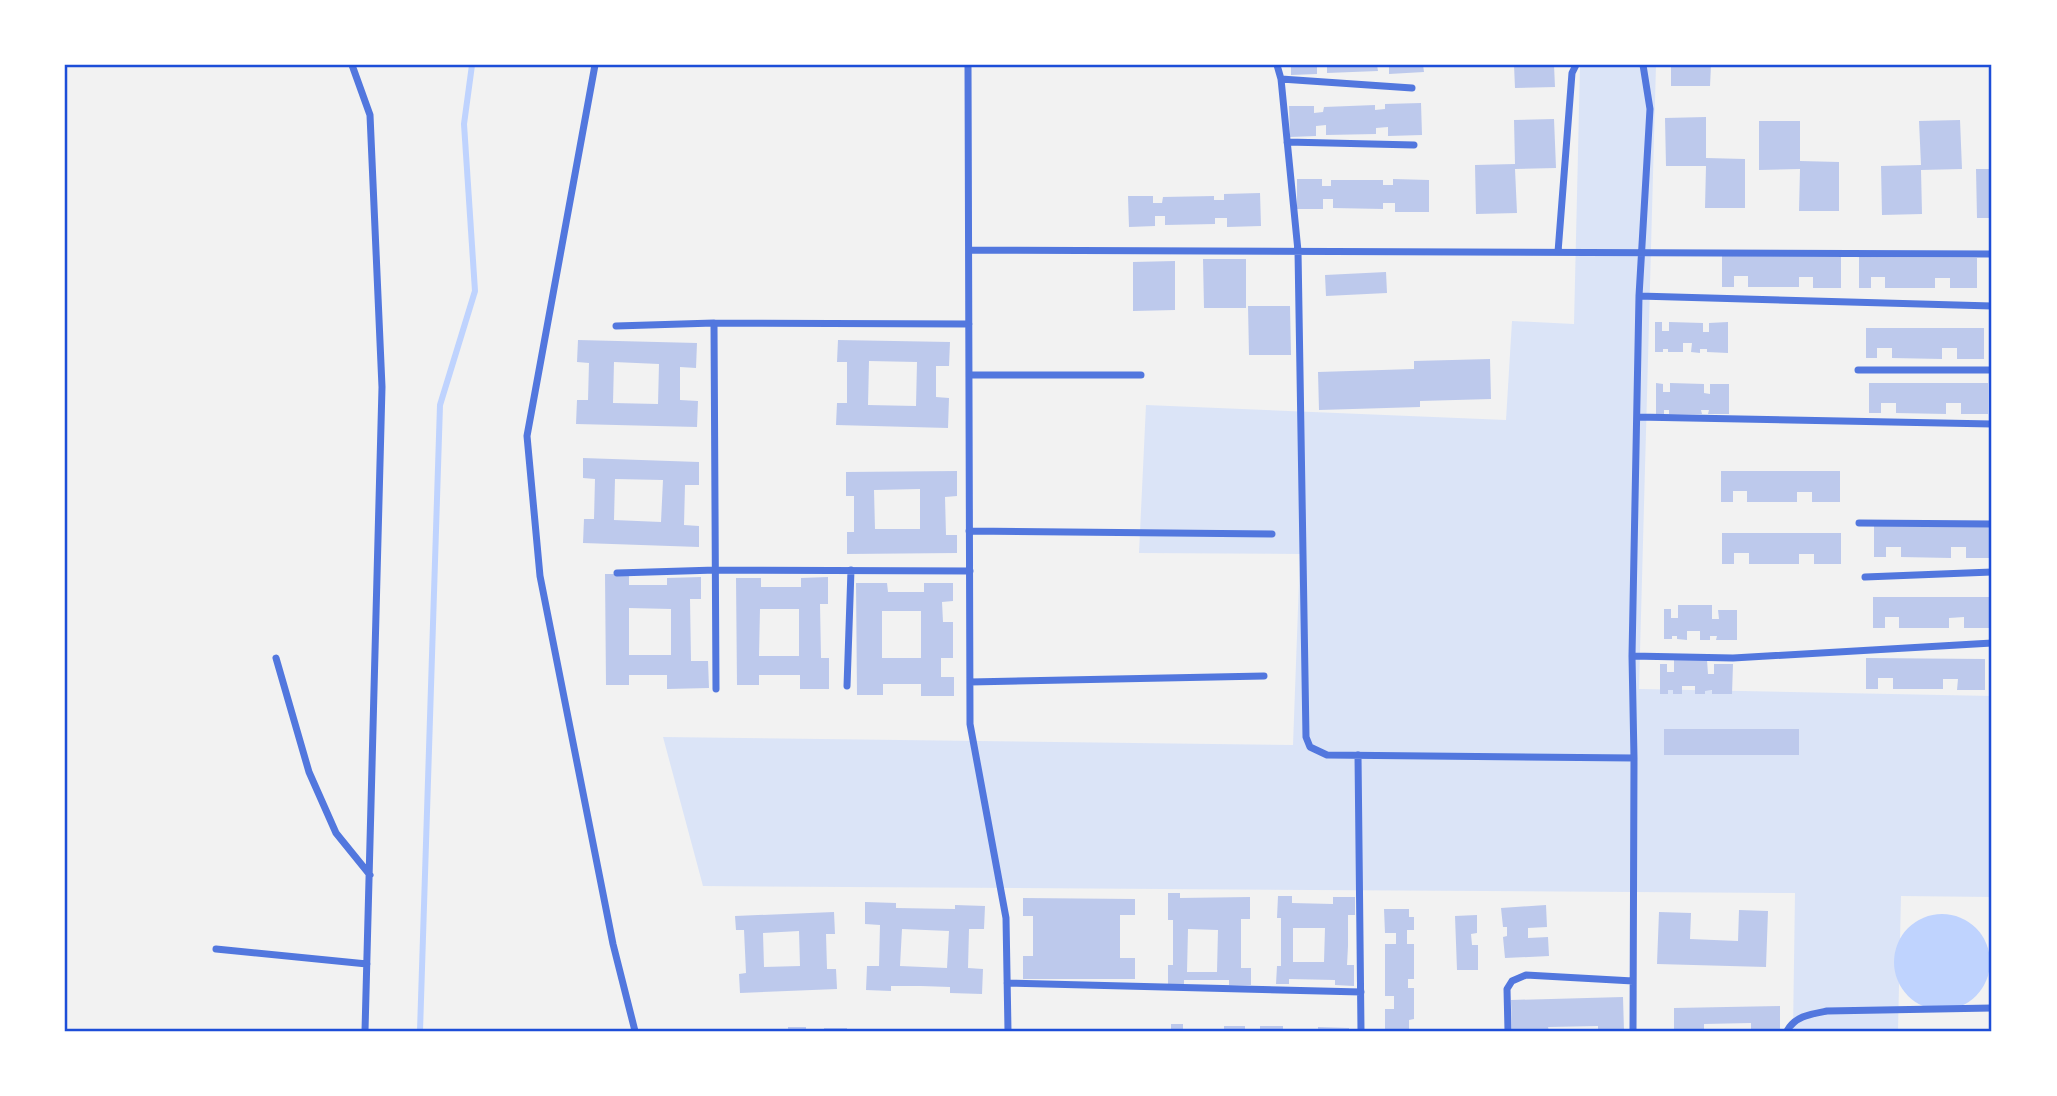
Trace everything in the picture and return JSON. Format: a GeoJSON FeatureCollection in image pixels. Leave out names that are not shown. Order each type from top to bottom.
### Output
{"type":"FeatureCollection","features":[{"type":"Feature","properties":{"kind":"street"},"geometry":{"type":"LineString","coordinates":[[352,65],[370,115],[382,387],[365,1031]]}},
{"type":"Feature","properties":{"kind":"street"},"geometry":{"type":"LineString","coordinates":[[596,65],[527,436],[540,576],[613,944],[635,1031]]}},
{"type":"Feature","properties":{"kind":"street"},"geometry":{"type":"LineString","coordinates":[[968,65],[970,724],[1006,918],[1008,1031]]}},
{"type":"Feature","properties":{"kind":"street"},"geometry":{"type":"LineString","coordinates":[[1277,65],[1281,79],[1298,251],[1306,737],[1310,747],[1327,755],[1634,758]]}},
{"type":"Feature","properties":{"kind":"street"},"geometry":{"type":"LineString","coordinates":[[1558,252],[1572,73],[1576,65]]}},
{"type":"Feature","properties":{"kind":"street"},"geometry":{"type":"LineString","coordinates":[[1633,1031],[1632,656],[1639,296],[1650,109],[1643,65]]}},
{"type":"Feature","properties":{"kind":"street"},"geometry":{"type":"LineString","coordinates":[[1281,79],[1412,88]]}},
{"type":"Feature","properties":{"kind":"street"},"geometry":{"type":"LineString","coordinates":[[1287,142],[1414,145]]}},
{"type":"Feature","properties":{"kind":"street"},"geometry":{"type":"LineString","coordinates":[[969,250],[1992,254]]}},
{"type":"Feature","properties":{"kind":"street"},"geometry":{"type":"LineString","coordinates":[[1639,296],[1992,306]]}},
{"type":"Feature","properties":{"kind":"street"},"geometry":{"type":"LineString","coordinates":[[616,326],[714,323],[969,324]]}},
{"type":"Feature","properties":{"kind":"street"},"geometry":{"type":"LineString","coordinates":[[714,323],[716,689]]}},
{"type":"Feature","properties":{"kind":"street"},"geometry":{"type":"LineString","coordinates":[[1858,370],[1992,370]]}},
{"type":"Feature","properties":{"kind":"street"},"geometry":{"type":"LineString","coordinates":[[969,375],[1141,375]]}},
{"type":"Feature","properties":{"kind":"street"},"geometry":{"type":"LineString","coordinates":[[1637,417],[1992,424]]}},
{"type":"Feature","properties":{"kind":"street"},"geometry":{"type":"LineString","coordinates":[[1859,523],[1992,524]]}},
{"type":"Feature","properties":{"kind":"street"},"geometry":{"type":"LineString","coordinates":[[969,531],[1272,534]]}},
{"type":"Feature","properties":{"kind":"street"},"geometry":{"type":"LineString","coordinates":[[617,573],[716,570],[970,570]]}},
{"type":"Feature","properties":{"kind":"street"},"geometry":{"type":"LineString","coordinates":[[847,685],[851,570]]}},
{"type":"Feature","properties":{"kind":"street"},"geometry":{"type":"LineString","coordinates":[[1864,577],[1992,572]]}},
{"type":"Feature","properties":{"kind":"street"},"geometry":{"type":"LineString","coordinates":[[1632,656],[1733,658],[1992,643]]}},
{"type":"Feature","properties":{"kind":"street"},"geometry":{"type":"LineString","coordinates":[[276,658],[309,772],[336,834],[370,875]]}},
{"type":"Feature","properties":{"kind":"street"},"geometry":{"type":"LineString","coordinates":[[970,682],[1264,676]]}},
{"type":"Feature","properties":{"kind":"street"},"geometry":{"type":"LineString","coordinates":[[1358,755],[1361,1031]]}},
{"type":"Feature","properties":{"kind":"street"},"geometry":{"type":"LineString","coordinates":[[216,949],[367,964]]}},
{"type":"Feature","properties":{"kind":"street"},"geometry":{"type":"LineString","coordinates":[[1507,1031],[1507,989],[1512,981],[1525,975],[1633,981]]}},
{"type":"Feature","properties":{"kind":"street"},"geometry":{"type":"LineString","coordinates":[[1007,982],[1361,992]]}},
{"type":"Feature","properties":{"kind":"street"},"geometry":{"type":"LineString","coordinates":[[1787,1031],[1796,1020],[1827,1011],[1992,1008]]}},
{"type":"Feature","properties":{"kind":"shaded area"},"geometry":{"type":"Polygon","coordinates":[[[1656,65],[1639,689],[1992,696],[1992,897],[1901,896],[1898,1031],[1793,1031],[1795,893],[703,886],[663,737],[1293,745],[1300,554],[1139,553],[1146,405],[1506,420],[1512,321],[1574,324],[1580,66],[1656,65]]]}},
{"type":"Feature","properties":{"kind":"water"},"geometry":{"type":"Polygon","coordinates":[[[1942,914],[1960,917],[1976,928],[1987,944],[1990,962],[1987,980],[1976,996],[1960,1007],[1942,1010],[1924,1007],[1908,996],[1897,980],[1894,962],[1897,944],[1908,928],[1924,917],[1942,914]]]}},
{"type":"Feature","properties":{"kind":"building"},"geometry":{"type":"Polygon","coordinates":[[[1291,65],[1317,65],[1317,74],[1291,75],[1291,65]]]}},
{"type":"Feature","properties":{"kind":"building"},"geometry":{"type":"Polygon","coordinates":[[[1327,65],[1377,65],[1378,71],[1327,73],[1327,65]]]}},
{"type":"Feature","properties":{"kind":"building"},"geometry":{"type":"Polygon","coordinates":[[[1389,65],[1423,65],[1424,72],[1389,74],[1389,65]]]}},
{"type":"Feature","properties":{"kind":"building"},"geometry":{"type":"Polygon","coordinates":[[[1514,65],[1554,65],[1555,87],[1515,88],[1514,65]]]}},
{"type":"Feature","properties":{"kind":"building"},"geometry":{"type":"Polygon","coordinates":[[[1671,65],[1711,65],[1710,86],[1671,86],[1671,65]]]}},
{"type":"Feature","properties":{"kind":"building"},"geometry":{"type":"Polygon","coordinates":[[[1421,103],[1422,135],[1388,136],[1388,127],[1376,128],[1376,134],[1326,135],[1326,125],[1316,126],[1316,136],[1290,137],[1289,106],[1314,106],[1314,113],[1323,112],[1324,107],[1375,105],[1375,110],[1385,109],[1385,104],[1421,103]]]}},
{"type":"Feature","properties":{"kind":"building"},"geometry":{"type":"Polygon","coordinates":[[[1706,117],[1706,158],[1745,159],[1745,208],[1705,208],[1706,166],[1666,166],[1665,118],[1706,117]]]}},
{"type":"Feature","properties":{"kind":"building"},"geometry":{"type":"Polygon","coordinates":[[[1554,119],[1556,168],[1515,169],[1517,213],[1476,214],[1475,165],[1515,164],[1514,120],[1554,119]]]}},
{"type":"Feature","properties":{"kind":"building"},"geometry":{"type":"Polygon","coordinates":[[[1960,120],[1962,169],[1921,170],[1922,214],[1882,215],[1881,166],[1921,165],[1919,121],[1960,120]]]}},
{"type":"Feature","properties":{"kind":"building"},"geometry":{"type":"Polygon","coordinates":[[[1759,121],[1800,121],[1800,161],[1839,162],[1839,211],[1799,211],[1800,169],[1759,170],[1759,121]]]}},
{"type":"Feature","properties":{"kind":"building"},"geometry":{"type":"Polygon","coordinates":[[[1976,169],[1992,169],[1992,218],[1977,218],[1976,169]]]}},
{"type":"Feature","properties":{"kind":"building"},"geometry":{"type":"Polygon","coordinates":[[[1297,179],[1322,179],[1322,186],[1331,186],[1331,180],[1383,180],[1383,185],[1393,185],[1393,179],[1429,180],[1429,212],[1395,212],[1395,203],[1383,203],[1383,209],[1333,208],[1333,199],[1323,199],[1323,209],[1297,209],[1297,179]]]}},
{"type":"Feature","properties":{"kind":"building"},"geometry":{"type":"Polygon","coordinates":[[[1260,193],[1261,226],[1227,227],[1227,218],[1215,218],[1215,224],[1165,225],[1165,216],[1155,216],[1155,226],[1129,227],[1128,196],[1153,196],[1153,203],[1162,203],[1163,197],[1214,196],[1214,200],[1224,200],[1224,194],[1260,193]]]}},
{"type":"Feature","properties":{"kind":"building"},"geometry":{"type":"Polygon","coordinates":[[[1722,256],[1841,257],[1841,288],[1813,288],[1813,277],[1799,277],[1799,287],[1748,287],[1748,276],[1734,276],[1734,287],[1722,287],[1722,256]]]}},
{"type":"Feature","properties":{"kind":"building"},"geometry":{"type":"Polygon","coordinates":[[[1859,257],[1977,258],[1977,288],[1950,288],[1950,278],[1935,278],[1935,288],[1885,288],[1885,277],[1871,277],[1871,288],[1859,288],[1859,257]]]}},
{"type":"Feature","properties":{"kind":"building"},"geometry":{"type":"Polygon","coordinates":[[[1203,259],[1246,259],[1246,308],[1204,308],[1203,259]]]}},
{"type":"Feature","properties":{"kind":"building"},"geometry":{"type":"Polygon","coordinates":[[[1175,261],[1175,310],[1133,311],[1133,262],[1175,261]]]}},
{"type":"Feature","properties":{"kind":"building"},"geometry":{"type":"Polygon","coordinates":[[[1386,272],[1387,293],[1326,296],[1325,275],[1386,272]]]}},
{"type":"Feature","properties":{"kind":"building"},"geometry":{"type":"Polygon","coordinates":[[[1248,306],[1290,306],[1291,355],[1249,355],[1248,306]]]}},
{"type":"Feature","properties":{"kind":"building"},"geometry":{"type":"Polygon","coordinates":[[[1655,322],[1662,322],[1662,331],[1669,331],[1669,322],[1703,323],[1703,332],[1709,332],[1709,323],[1728,322],[1728,353],[1707,352],[1707,349],[1700,349],[1700,353],[1691,352],[1692,343],[1683,343],[1683,352],[1668,352],[1668,349],[1663,349],[1663,352],[1655,352],[1655,322]]]}},
{"type":"Feature","properties":{"kind":"building"},"geometry":{"type":"Polygon","coordinates":[[[1866,328],[1984,328],[1984,359],[1957,359],[1957,348],[1942,348],[1942,359],[1892,358],[1892,348],[1877,348],[1877,358],[1866,358],[1866,328]]]}},
{"type":"Feature","properties":{"kind":"building"},"geometry":{"type":"Polygon","coordinates":[[[578,340],[697,343],[696,368],[680,367],[680,400],[698,401],[697,427],[576,424],[577,400],[588,400],[589,363],[577,362],[578,340]],[[614,362],[613,403],[658,404],[659,364],[614,362]]]}},
{"type":"Feature","properties":{"kind":"building"},"geometry":{"type":"Polygon","coordinates":[[[838,340],[950,342],[949,366],[936,366],[936,397],[949,398],[948,428],[836,425],[837,403],[847,403],[847,362],[837,362],[838,340]],[[869,361],[868,405],[916,406],[917,362],[869,361]]]}},
{"type":"Feature","properties":{"kind":"building"},"geometry":{"type":"Polygon","coordinates":[[[1490,359],[1491,399],[1420,401],[1420,407],[1319,410],[1318,372],[1414,369],[1414,361],[1490,359]]]}},
{"type":"Feature","properties":{"kind":"building"},"geometry":{"type":"Polygon","coordinates":[[[1656,383],[1663,384],[1663,392],[1670,392],[1670,383],[1704,384],[1704,393],[1710,394],[1710,384],[1729,384],[1729,414],[1708,414],[1709,410],[1701,410],[1702,414],[1669,414],[1669,410],[1664,410],[1664,414],[1656,414],[1656,383]]]}},
{"type":"Feature","properties":{"kind":"building"},"geometry":{"type":"Polygon","coordinates":[[[1869,383],[1988,383],[1988,414],[1961,414],[1961,403],[1946,403],[1946,414],[1896,413],[1896,403],[1881,403],[1881,413],[1869,413],[1869,383]]]}},
{"type":"Feature","properties":{"kind":"building"},"geometry":{"type":"Polygon","coordinates":[[[583,458],[699,462],[699,485],[685,485],[684,525],[699,526],[699,547],[583,543],[584,519],[594,519],[595,479],[583,478],[583,458]],[[615,479],[614,520],[661,522],[663,480],[615,479]]]}},
{"type":"Feature","properties":{"kind":"building"},"geometry":{"type":"Polygon","coordinates":[[[957,471],[957,496],[945,497],[946,535],[957,535],[957,553],[847,554],[847,532],[854,532],[854,496],[846,496],[846,472],[957,471]],[[920,489],[874,490],[875,529],[920,529],[920,489]]]}},
{"type":"Feature","properties":{"kind":"building"},"geometry":{"type":"Polygon","coordinates":[[[1721,471],[1840,471],[1840,502],[1812,502],[1812,492],[1797,492],[1797,502],[1747,502],[1747,491],[1733,491],[1733,502],[1721,502],[1721,471]]]}},
{"type":"Feature","properties":{"kind":"building"},"geometry":{"type":"Polygon","coordinates":[[[1874,526],[1992,527],[1992,558],[1966,558],[1966,547],[1951,547],[1951,558],[1901,557],[1901,547],[1886,547],[1886,557],[1874,557],[1874,526]]]}},
{"type":"Feature","properties":{"kind":"building"},"geometry":{"type":"Polygon","coordinates":[[[1722,533],[1841,533],[1841,564],[1814,564],[1814,554],[1799,554],[1799,564],[1749,564],[1749,553],[1734,553],[1734,564],[1722,564],[1722,533]]]}},
{"type":"Feature","properties":{"kind":"building"},"geometry":{"type":"Polygon","coordinates":[[[605,574],[629,574],[629,585],[667,585],[667,578],[701,577],[701,599],[690,599],[691,661],[708,661],[709,688],[667,689],[667,675],[629,675],[629,685],[606,685],[605,574]],[[629,608],[629,655],[671,655],[671,609],[629,608]]]}},
{"type":"Feature","properties":{"kind":"building"},"geometry":{"type":"Polygon","coordinates":[[[828,577],[828,604],[820,604],[821,658],[829,658],[829,689],[800,689],[800,675],[759,675],[759,685],[737,685],[736,578],[761,578],[761,587],[801,587],[801,578],[828,577]],[[760,609],[759,656],[799,656],[799,609],[760,609]]]}},
{"type":"Feature","properties":{"kind":"building"},"geometry":{"type":"Polygon","coordinates":[[[856,583],[887,583],[888,592],[924,592],[924,583],[953,583],[953,601],[942,602],[943,622],[953,622],[953,658],[941,658],[941,677],[954,677],[954,696],[921,696],[921,684],[883,684],[883,695],[857,695],[856,583]],[[882,611],[882,658],[921,658],[921,611],[882,611]]]}},
{"type":"Feature","properties":{"kind":"building"},"geometry":{"type":"Polygon","coordinates":[[[1873,597],[1992,597],[1991,628],[1964,628],[1964,617],[1949,618],[1949,628],[1899,628],[1899,617],[1885,617],[1885,628],[1873,628],[1873,597]]]}},
{"type":"Feature","properties":{"kind":"building"},"geometry":{"type":"Polygon","coordinates":[[[1678,605],[1712,605],[1712,619],[1719,619],[1718,610],[1737,610],[1737,640],[1716,640],[1717,636],[1710,636],[1710,640],[1700,640],[1700,631],[1687,631],[1687,640],[1677,639],[1677,636],[1664,639],[1664,609],[1671,609],[1671,618],[1678,618],[1678,605]]]}},
{"type":"Feature","properties":{"kind":"building"},"geometry":{"type":"Polygon","coordinates":[[[1866,658],[1985,659],[1985,690],[1957,690],[1958,679],[1943,679],[1943,689],[1893,689],[1893,678],[1878,678],[1878,689],[1866,689],[1866,658]]]}},
{"type":"Feature","properties":{"kind":"building"},"geometry":{"type":"Polygon","coordinates":[[[1674,659],[1707,660],[1708,674],[1714,674],[1714,664],[1733,664],[1732,694],[1712,694],[1712,690],[1705,691],[1705,694],[1695,694],[1695,686],[1682,686],[1682,694],[1673,694],[1673,690],[1668,690],[1668,694],[1660,694],[1660,664],[1667,664],[1667,672],[1674,672],[1674,659]]]}},
{"type":"Feature","properties":{"kind":"building"},"geometry":{"type":"Polygon","coordinates":[[[1664,729],[1799,729],[1799,755],[1664,755],[1664,729]]]}},
{"type":"Feature","properties":{"kind":"building"},"geometry":{"type":"Polygon","coordinates":[[[1168,893],[1180,893],[1180,898],[1250,897],[1250,919],[1241,919],[1241,968],[1251,968],[1251,985],[1229,985],[1229,980],[1184,980],[1184,984],[1168,984],[1168,965],[1173,965],[1173,920],[1168,920],[1168,893]],[[1188,929],[1187,972],[1217,972],[1218,930],[1188,929]]]}},
{"type":"Feature","properties":{"kind":"building"},"geometry":{"type":"Polygon","coordinates":[[[1278,896],[1292,896],[1292,903],[1333,904],[1333,897],[1355,897],[1355,915],[1348,915],[1347,965],[1354,965],[1354,986],[1335,985],[1335,980],[1289,979],[1289,984],[1276,984],[1277,966],[1281,966],[1281,918],[1277,918],[1278,896]],[[1293,928],[1293,962],[1324,962],[1325,928],[1293,928]]]}},
{"type":"Feature","properties":{"kind":"building"},"geometry":{"type":"Polygon","coordinates":[[[1023,898],[1135,899],[1135,915],[1120,915],[1120,958],[1135,958],[1135,979],[1023,979],[1023,956],[1033,956],[1033,916],[1023,916],[1023,898]]]}},
{"type":"Feature","properties":{"kind":"building"},"geometry":{"type":"Polygon","coordinates":[[[865,902],[896,903],[896,908],[955,909],[955,905],[985,906],[984,929],[969,929],[968,968],[983,969],[982,994],[950,993],[950,987],[891,986],[891,991],[866,990],[867,966],[879,966],[880,925],[865,924],[865,902]],[[902,929],[900,966],[947,968],[949,931],[902,929]]]}},
{"type":"Feature","properties":{"kind":"building"},"geometry":{"type":"Polygon","coordinates":[[[1546,905],[1547,927],[1528,928],[1528,938],[1548,937],[1549,956],[1505,958],[1503,937],[1507,936],[1507,927],[1503,927],[1501,908],[1546,905]]]}},
{"type":"Feature","properties":{"kind":"building"},"geometry":{"type":"Polygon","coordinates":[[[1384,909],[1409,909],[1409,917],[1414,917],[1414,930],[1407,930],[1407,944],[1414,944],[1414,979],[1408,979],[1408,988],[1414,988],[1414,1019],[1409,1020],[1409,1031],[1385,1031],[1385,1009],[1394,1009],[1394,996],[1385,996],[1385,944],[1396,944],[1396,933],[1385,933],[1384,909]]]}},
{"type":"Feature","properties":{"kind":"building"},"geometry":{"type":"Polygon","coordinates":[[[1739,910],[1768,911],[1766,967],[1657,964],[1659,912],[1691,913],[1690,939],[1738,941],[1739,910]]]}},
{"type":"Feature","properties":{"kind":"building"},"geometry":{"type":"Polygon","coordinates":[[[834,912],[835,934],[826,934],[827,969],[836,969],[837,989],[740,993],[739,974],[746,973],[744,930],[736,930],[735,916],[834,912]],[[799,931],[763,933],[764,967],[800,966],[799,931]]]}},
{"type":"Feature","properties":{"kind":"building"},"geometry":{"type":"Polygon","coordinates":[[[1477,915],[1477,933],[1471,934],[1472,945],[1478,945],[1478,970],[1457,970],[1455,916],[1477,915]]]}},
{"type":"Feature","properties":{"kind":"building"},"geometry":{"type":"Polygon","coordinates":[[[1623,997],[1624,1031],[1598,1031],[1598,1026],[1548,1027],[1549,1031],[1512,1031],[1511,1000],[1623,997]]]}},
{"type":"Feature","properties":{"kind":"building"},"geometry":{"type":"Polygon","coordinates":[[[1780,1006],[1780,1031],[1751,1031],[1751,1023],[1704,1024],[1704,1031],[1674,1031],[1674,1008],[1780,1006]]]}},
{"type":"Feature","properties":{"kind":"building"},"geometry":{"type":"Polygon","coordinates":[[[1171,1024],[1183,1024],[1183,1031],[1171,1031],[1171,1024]]]}},
{"type":"Feature","properties":{"kind":"building"},"geometry":{"type":"Polygon","coordinates":[[[1224,1026],[1245,1026],[1245,1031],[1224,1031],[1224,1026]]]}},
{"type":"Feature","properties":{"kind":"building"},"geometry":{"type":"Polygon","coordinates":[[[1260,1026],[1283,1026],[1283,1031],[1260,1031],[1260,1026]]]}},
{"type":"Feature","properties":{"kind":"building"},"geometry":{"type":"Polygon","coordinates":[[[788,1027],[806,1027],[806,1031],[788,1031],[788,1027]]]}},
{"type":"Feature","properties":{"kind":"building"},"geometry":{"type":"Polygon","coordinates":[[[1318,1027],[1349,1028],[1349,1031],[1318,1031],[1318,1027]]]}},
{"type":"Feature","properties":{"kind":"building"},"geometry":{"type":"Polygon","coordinates":[[[824,1028],[847,1028],[847,1031],[824,1031],[824,1028]]]}},
{"type":"Feature","properties":{"kind":"waterway"},"geometry":{"type":"LineString","coordinates":[[420,1031],[440,405],[475,291],[464,124],[472,65]]}}]}
